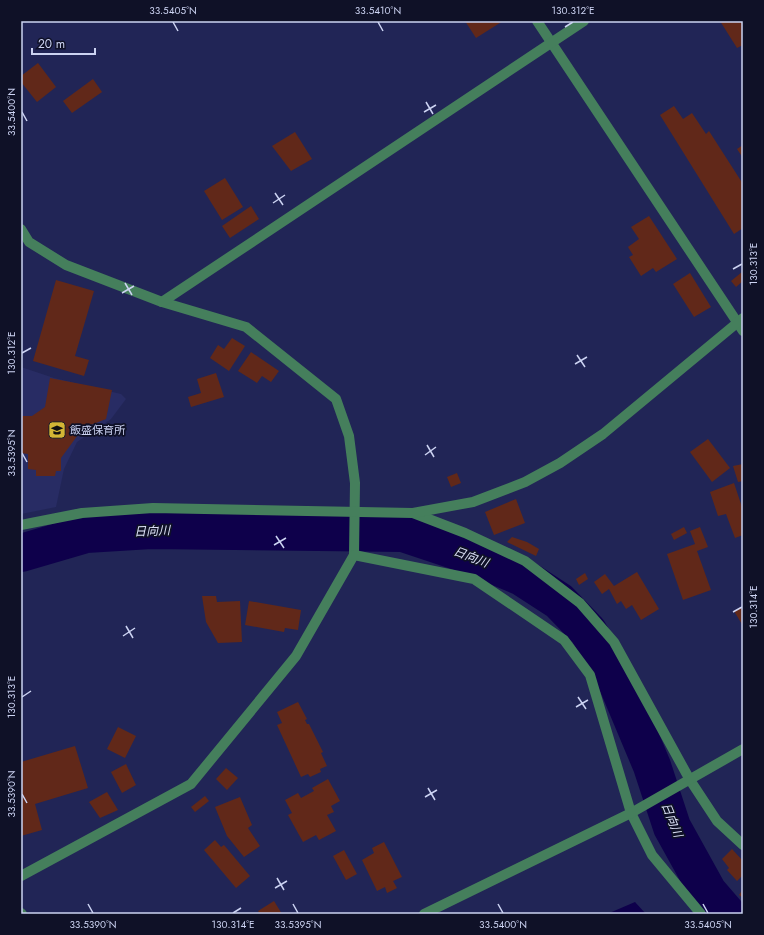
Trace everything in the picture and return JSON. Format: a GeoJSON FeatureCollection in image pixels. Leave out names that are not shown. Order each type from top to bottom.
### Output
{"type":"FeatureCollection","features":[{"type":"Feature","properties":{"kind":"street"},"geometry":{"type":"LineString","coordinates":[[21,525],[82,513],[153,508],[414,514],[473,502],[525,482],[560,464],[603,434],[741,324],[537,21]]}},
{"type":"Feature","properties":{"kind":"street"},"geometry":{"type":"LineString","coordinates":[[162,302],[550,42],[584,21]]}},
{"type":"Feature","properties":{"kind":"street"},"geometry":{"type":"LineString","coordinates":[[21,229],[29,242],[66,265],[162,302],[246,327],[336,399],[349,436],[355,482],[353,512],[354,555],[296,656],[191,784],[21,876]]}},
{"type":"Feature","properties":{"kind":"street"},"geometry":{"type":"LineString","coordinates":[[414,514],[465,533],[525,561],[580,603],[614,642],[690,780],[717,821],[743,845]]}},
{"type":"Feature","properties":{"kind":"street"},"geometry":{"type":"LineString","coordinates":[[354,555],[474,578],[564,640],[590,675],[631,813],[652,855],[701,914]]}},
{"type":"Feature","properties":{"kind":"street"},"geometry":{"type":"LineString","coordinates":[[424,914],[631,813],[743,749]]}},
{"type":"Feature","properties":{"kind":"shaded area","name":"飯盛保育所"},"geometry":{"type":"Polygon","coordinates":[[[21,367],[54,378],[121,394],[126,399],[111,419],[77,442],[64,469],[56,507],[21,514],[21,367]]]}},
{"type":"Feature","properties":{"kind":"shaded area"},"geometry":{"type":"Polygon","coordinates":[[[635,902],[646,914],[607,914],[635,902]]]}},
{"type":"Feature","properties":{"kind":"building"},"geometry":{"type":"Polygon","coordinates":[[[465,21],[503,21],[476,38],[465,21]]]}},
{"type":"Feature","properties":{"kind":"building"},"geometry":{"type":"Polygon","coordinates":[[[720,21],[743,21],[743,45],[737,48],[720,21]]]}},
{"type":"Feature","properties":{"kind":"building"},"geometry":{"type":"Polygon","coordinates":[[[38,63],[56,87],[37,102],[21,82],[21,76],[38,63]]]}},
{"type":"Feature","properties":{"kind":"building"},"geometry":{"type":"Polygon","coordinates":[[[93,79],[102,92],[72,113],[63,101],[93,79]]]}},
{"type":"Feature","properties":{"kind":"building"},"geometry":{"type":"Polygon","coordinates":[[[674,106],[683,119],[692,113],[706,134],[709,131],[743,184],[743,228],[734,234],[660,115],[674,106]]]}},
{"type":"Feature","properties":{"kind":"building"},"geometry":{"type":"Polygon","coordinates":[[[295,132],[312,159],[291,171],[272,146],[295,132]]]}},
{"type":"Feature","properties":{"kind":"building"},"geometry":{"type":"Polygon","coordinates":[[[743,145],[743,158],[737,149],[743,145]]]}},
{"type":"Feature","properties":{"kind":"building"},"geometry":{"type":"Polygon","coordinates":[[[225,178],[243,207],[222,220],[204,191],[225,178]]]}},
{"type":"Feature","properties":{"kind":"building"},"geometry":{"type":"Polygon","coordinates":[[[251,206],[259,219],[230,238],[222,226],[251,206]]]}},
{"type":"Feature","properties":{"kind":"building"},"geometry":{"type":"Polygon","coordinates":[[[649,216],[677,259],[656,272],[653,268],[641,276],[629,257],[633,255],[628,247],[639,239],[631,227],[649,216]]]}},
{"type":"Feature","properties":{"kind":"building"},"geometry":{"type":"Polygon","coordinates":[[[742,272],[743,281],[736,287],[731,281],[742,272]]]}},
{"type":"Feature","properties":{"kind":"building"},"geometry":{"type":"Polygon","coordinates":[[[690,273],[711,307],[694,317],[673,284],[690,273]]]}},
{"type":"Feature","properties":{"kind":"building"},"geometry":{"type":"Polygon","coordinates":[[[56,280],[94,291],[75,356],[89,360],[84,376],[33,361],[56,280]]]}},
{"type":"Feature","properties":{"kind":"building"},"geometry":{"type":"Polygon","coordinates":[[[232,338],[245,346],[229,371],[210,358],[218,345],[224,349],[232,338]]]}},
{"type":"Feature","properties":{"kind":"building"},"geometry":{"type":"Polygon","coordinates":[[[251,352],[279,371],[271,382],[262,376],[257,383],[238,371],[251,352]]]}},
{"type":"Feature","properties":{"kind":"building"},"geometry":{"type":"Polygon","coordinates":[[[216,373],[224,397],[191,407],[188,397],[201,393],[197,379],[216,373]]]}},
{"type":"Feature","properties":{"kind":"building"},"geometry":{"type":"Polygon","coordinates":[[[50,378],[112,390],[106,419],[83,428],[61,458],[61,471],[56,471],[55,476],[36,476],[36,470],[28,469],[28,454],[21,453],[21,416],[32,416],[45,407],[50,378]]]}},
{"type":"Feature","properties":{"kind":"building"},"geometry":{"type":"Polygon","coordinates":[[[708,439],[730,468],[712,482],[690,452],[708,439]]]}},
{"type":"Feature","properties":{"kind":"building"},"geometry":{"type":"Polygon","coordinates":[[[743,464],[743,481],[738,482],[733,466],[743,464]]]}},
{"type":"Feature","properties":{"kind":"building"},"geometry":{"type":"Polygon","coordinates":[[[457,473],[461,483],[451,487],[447,477],[457,473]]]}},
{"type":"Feature","properties":{"kind":"building"},"geometry":{"type":"Polygon","coordinates":[[[734,483],[743,510],[743,535],[735,538],[726,514],[718,516],[710,492],[734,483]]]}},
{"type":"Feature","properties":{"kind":"building"},"geometry":{"type":"Polygon","coordinates":[[[516,499],[525,523],[494,535],[485,512],[516,499]]]}},
{"type":"Feature","properties":{"kind":"building"},"geometry":{"type":"Polygon","coordinates":[[[684,527],[687,533],[674,540],[671,534],[684,527]]]}},
{"type":"Feature","properties":{"kind":"building"},"geometry":{"type":"Polygon","coordinates":[[[700,527],[708,547],[697,551],[711,590],[683,600],[667,554],[695,544],[690,531],[700,527]]]}},
{"type":"Feature","properties":{"kind":"building"},"geometry":{"type":"Polygon","coordinates":[[[512,537],[527,542],[539,549],[536,556],[507,542],[512,537]]]}},
{"type":"Feature","properties":{"kind":"building"},"geometry":{"type":"Polygon","coordinates":[[[637,572],[659,609],[641,620],[632,605],[626,609],[621,601],[617,604],[609,589],[602,594],[594,582],[605,574],[614,586],[637,572]]]}},
{"type":"Feature","properties":{"kind":"building"},"geometry":{"type":"Polygon","coordinates":[[[585,573],[588,579],[579,585],[576,579],[585,573]]]}},
{"type":"Feature","properties":{"kind":"building"},"geometry":{"type":"Polygon","coordinates":[[[202,596],[216,596],[217,602],[240,601],[242,642],[218,643],[206,622],[202,596]]]}},
{"type":"Feature","properties":{"kind":"building"},"geometry":{"type":"Polygon","coordinates":[[[249,601],[301,610],[298,630],[285,628],[284,632],[245,625],[249,601]]]}},
{"type":"Feature","properties":{"kind":"building"},"geometry":{"type":"Polygon","coordinates":[[[743,606],[743,626],[734,611],[743,606]]]}},
{"type":"Feature","properties":{"kind":"building"},"geometry":{"type":"Polygon","coordinates":[[[298,702],[307,719],[305,720],[307,724],[309,724],[323,752],[321,753],[327,766],[320,769],[321,772],[310,777],[308,774],[301,777],[277,725],[282,723],[277,712],[298,702]]]}},
{"type":"Feature","properties":{"kind":"building"},"geometry":{"type":"Polygon","coordinates":[[[118,727],[136,736],[125,758],[107,749],[118,727]]]}},
{"type":"Feature","properties":{"kind":"building"},"geometry":{"type":"Polygon","coordinates":[[[75,746],[88,788],[35,804],[42,830],[21,836],[21,762],[75,746]]]}},
{"type":"Feature","properties":{"kind":"building"},"geometry":{"type":"Polygon","coordinates":[[[126,764],[136,785],[122,793],[111,772],[126,764]]]}},
{"type":"Feature","properties":{"kind":"building"},"geometry":{"type":"Polygon","coordinates":[[[226,768],[238,778],[227,790],[216,779],[226,768]]]}},
{"type":"Feature","properties":{"kind":"building"},"geometry":{"type":"Polygon","coordinates":[[[328,779],[340,801],[331,806],[334,812],[327,815],[336,831],[319,840],[316,835],[303,842],[288,815],[292,813],[285,800],[298,793],[301,798],[314,791],[312,788],[328,779]]]}},
{"type":"Feature","properties":{"kind":"building"},"geometry":{"type":"Polygon","coordinates":[[[107,792],[118,810],[100,818],[89,802],[107,792]]]}},
{"type":"Feature","properties":{"kind":"building"},"geometry":{"type":"Polygon","coordinates":[[[205,796],[209,801],[195,812],[191,807],[205,796]]]}},
{"type":"Feature","properties":{"kind":"building"},"geometry":{"type":"Polygon","coordinates":[[[240,797],[252,825],[248,828],[260,846],[244,857],[227,836],[215,807],[240,797]]]}},
{"type":"Feature","properties":{"kind":"building"},"geometry":{"type":"Polygon","coordinates":[[[215,840],[221,847],[224,845],[250,876],[236,888],[204,850],[215,840]]]}},
{"type":"Feature","properties":{"kind":"building"},"geometry":{"type":"Polygon","coordinates":[[[384,842],[402,877],[393,881],[397,888],[387,893],[385,887],[377,891],[362,860],[374,853],[372,848],[384,842]]]}},
{"type":"Feature","properties":{"kind":"building"},"geometry":{"type":"Polygon","coordinates":[[[732,849],[743,861],[743,875],[737,881],[727,870],[729,868],[722,859],[732,849]]]}},
{"type":"Feature","properties":{"kind":"building"},"geometry":{"type":"Polygon","coordinates":[[[344,850],[357,874],[346,880],[333,856],[344,850]]]}},
{"type":"Feature","properties":{"kind":"building"},"geometry":{"type":"Polygon","coordinates":[[[743,889],[743,898],[739,895],[743,889]]]}},
{"type":"Feature","properties":{"kind":"building"},"geometry":{"type":"Polygon","coordinates":[[[274,901],[282,914],[260,914],[258,911],[274,901]]]}},
{"type":"Feature","properties":{"kind":"waterway","name":"日向川"},"geometry":{"type":"LineString","coordinates":[[21,553],[86,534],[151,530],[403,533],[472,556],[522,577],[559,601],[588,631],[613,673],[652,766],[672,827],[708,892],[727,914]]}},
{"type":"Feature","properties":{"kind":"place","name":"飯盛保育所"},"geometry":{"type":"Point","coordinates":[57,430]}}]}
